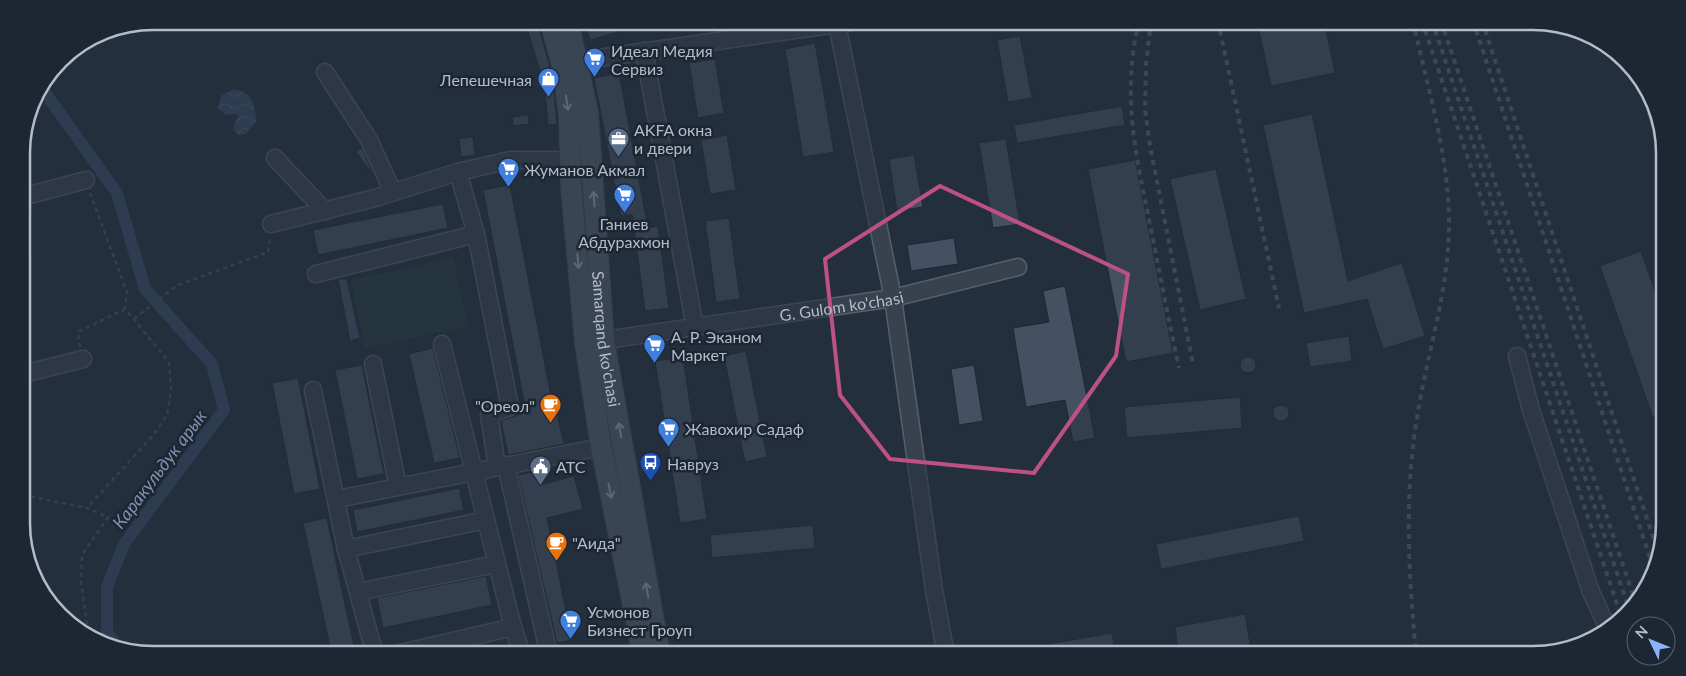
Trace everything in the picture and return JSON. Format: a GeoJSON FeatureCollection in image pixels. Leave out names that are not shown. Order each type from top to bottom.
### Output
{"type":"FeatureCollection","features":[{"type":"Feature","properties":{"kind":"main road","name":"Samarqand ko'chasi"},"geometry":{"type":"LineString","coordinates":[[552,30],[563,68],[569,116],[570,160],[595,342],[658,646]]}},
{"type":"Feature","properties":{"kind":"main road","name":"Samarqand ko'chasi"},"geometry":{"type":"LineString","coordinates":[[570,30],[588,113],[595,342],[601,447],[641,646]]}},
{"type":"Feature","properties":{"kind":"street"},"geometry":{"type":"LineString","coordinates":[[578,61],[794,30]]}},
{"type":"Feature","properties":{"kind":"street"},"geometry":{"type":"LineString","coordinates":[[838,30],[893,298],[934,590],[944,646]]}},
{"type":"Feature","properties":{"kind":"street"},"geometry":{"type":"LineString","coordinates":[[644,51],[695,327]]}},
{"type":"Feature","properties":{"kind":"street"},"geometry":{"type":"LineString","coordinates":[[325,72],[369,140],[394,192]]}},
{"type":"Feature","properties":{"kind":"street"},"geometry":{"type":"LineString","coordinates":[[275,158],[325,211]]}},
{"type":"Feature","properties":{"kind":"street"},"geometry":{"type":"LineString","coordinates":[[270,224],[394,192],[458,172],[510,160],[570,160]]}},
{"type":"Feature","properties":{"kind":"street"},"geometry":{"type":"LineString","coordinates":[[458,172],[476,234],[510,407],[489,415],[462,418]]}},
{"type":"Feature","properties":{"kind":"street"},"geometry":{"type":"LineString","coordinates":[[30,195],[86,180]]}},
{"type":"Feature","properties":{"kind":"street"},"geometry":{"type":"LineString","coordinates":[[316,274],[476,234]]}},
{"type":"Feature","properties":{"kind":"street","name":"G. Gulom ko'chasi"},"geometry":{"type":"LineString","coordinates":[[595,342],[893,298],[1018,268]]}},
{"type":"Feature","properties":{"kind":"street"},"geometry":{"type":"LineString","coordinates":[[442,344],[462,418],[496,564],[519,646]]}},
{"type":"Feature","properties":{"kind":"street"},"geometry":{"type":"LineString","coordinates":[[1517,356],[1531,410],[1591,592],[1605,623]]}},
{"type":"Feature","properties":{"kind":"street"},"geometry":{"type":"LineString","coordinates":[[30,372],[83,359]]}},
{"type":"Feature","properties":{"kind":"street"},"geometry":{"type":"LineString","coordinates":[[372,364],[398,487]]}},
{"type":"Feature","properties":{"kind":"street"},"geometry":{"type":"LineString","coordinates":[[313,390],[346,549],[372,646]]}},
{"type":"Feature","properties":{"kind":"street"},"geometry":{"type":"LineString","coordinates":[[489,415],[547,646]]}},
{"type":"Feature","properties":{"kind":"street"},"geometry":{"type":"LineString","coordinates":[[337,499],[601,447]]}},
{"type":"Feature","properties":{"kind":"street"},"geometry":{"type":"LineString","coordinates":[[346,549],[486,520]]}},
{"type":"Feature","properties":{"kind":"street"},"geometry":{"type":"LineString","coordinates":[[358,592],[496,564]]}},
{"type":"Feature","properties":{"kind":"street"},"geometry":{"type":"LineString","coordinates":[[432,646],[513,628]]}},
{"type":"Feature","properties":{"kind":"path"},"geometry":{"type":"LineString","coordinates":[[86,180],[127,292],[125,309],[169,362],[172,390],[167,415],[154,434],[87,508]]}},
{"type":"Feature","properties":{"kind":"path"},"geometry":{"type":"LineString","coordinates":[[134,319],[165,297],[176,286],[268,252],[270,224]]}},
{"type":"Feature","properties":{"kind":"path"},"geometry":{"type":"LineString","coordinates":[[83,359],[78,332],[125,309]]}},
{"type":"Feature","properties":{"kind":"path"},"geometry":{"type":"LineString","coordinates":[[30,496],[87,508],[108,517],[82,555],[81,582],[87,626]]}},
{"type":"Feature","properties":{"kind":"highlighted area"},"geometry":{"type":"Polygon","coordinates":[[[940,186],[1128,274],[1116,356],[1034,473],[890,459],[840,395],[825,259],[940,186]]]}},
{"type":"Feature","properties":{"kind":"green space"},"geometry":{"type":"Polygon","coordinates":[[[453,258],[468,326],[365,348],[351,280],[453,258]]]}},
{"type":"Feature","properties":{"kind":"water"},"geometry":{"type":"Polygon","coordinates":[[[233,89],[244,92],[251,100],[255,110],[256,122],[246,134],[239,135],[234,131],[233,126],[238,116],[236,114],[226,115],[218,108],[221,96],[233,89]]]}},
{"type":"Feature","properties":{"kind":"building"},"geometry":{"type":"Polygon","coordinates":[[[528,30],[540,30],[550,67],[540,71],[528,30]]]}},
{"type":"Feature","properties":{"kind":"building"},"geometry":{"type":"Polygon","coordinates":[[[587,30],[617,30],[618,32],[590,40],[587,30]]]}},
{"type":"Feature","properties":{"kind":"building"},"geometry":{"type":"Polygon","coordinates":[[[1259,30],[1326,30],[1335,73],[1271,86],[1259,30]]]}},
{"type":"Feature","properties":{"kind":"building"},"geometry":{"type":"Polygon","coordinates":[[[1020,36],[1032,98],[1008,102],[997,40],[1020,36]]]}},
{"type":"Feature","properties":{"kind":"building"},"geometry":{"type":"Polygon","coordinates":[[[815,43],[834,152],[803,157],[785,49],[815,43]]]}},
{"type":"Feature","properties":{"kind":"building"},"geometry":{"type":"Polygon","coordinates":[[[715,59],[724,113],[698,118],[689,63],[715,59]]]}},
{"type":"Feature","properties":{"kind":"building"},"geometry":{"type":"Polygon","coordinates":[[[619,73],[648,228],[658,226],[669,308],[645,311],[632,214],[621,216],[594,78],[619,73]]]}},
{"type":"Feature","properties":{"kind":"building"},"geometry":{"type":"Polygon","coordinates":[[[554,92],[557,124],[548,125],[545,93],[554,92]]]}},
{"type":"Feature","properties":{"kind":"building"},"geometry":{"type":"Polygon","coordinates":[[[1122,106],[1125,125],[1017,143],[1014,125],[1122,106]]]}},
{"type":"Feature","properties":{"kind":"building"},"geometry":{"type":"Polygon","coordinates":[[[1649,112],[1655,141],[1646,113],[1649,112]]]}},
{"type":"Feature","properties":{"kind":"building"},"geometry":{"type":"Polygon","coordinates":[[[1312,114],[1348,281],[1402,263],[1425,336],[1383,349],[1367,299],[1304,313],[1263,125],[1312,114]]]}},
{"type":"Feature","properties":{"kind":"building"},"geometry":{"type":"Polygon","coordinates":[[[528,115],[529,124],[513,126],[512,117],[528,115]]]}},
{"type":"Feature","properties":{"kind":"building"},"geometry":{"type":"Polygon","coordinates":[[[727,135],[736,190],[710,194],[701,140],[727,135]]]}},
{"type":"Feature","properties":{"kind":"building"},"geometry":{"type":"Polygon","coordinates":[[[473,137],[475,155],[461,157],[459,139],[473,137]]]}},
{"type":"Feature","properties":{"kind":"building"},"geometry":{"type":"Polygon","coordinates":[[[1006,139],[1020,224],[993,228],[979,143],[1006,139]]]}},
{"type":"Feature","properties":{"kind":"building"},"geometry":{"type":"Polygon","coordinates":[[[362,148],[372,171],[371,172],[356,152],[362,148]]]}},
{"type":"Feature","properties":{"kind":"building"},"geometry":{"type":"Polygon","coordinates":[[[914,155],[923,207],[897,211],[889,159],[914,155]]]}},
{"type":"Feature","properties":{"kind":"building"},"geometry":{"type":"Polygon","coordinates":[[[1135,160],[1173,353],[1126,362],[1088,169],[1135,160]]]}},
{"type":"Feature","properties":{"kind":"building"},"geometry":{"type":"Polygon","coordinates":[[[1216,169],[1246,299],[1200,310],[1170,179],[1216,169]]]}},
{"type":"Feature","properties":{"kind":"building"},"geometry":{"type":"Polygon","coordinates":[[[510,185],[553,406],[555,405],[564,444],[508,455],[501,421],[526,412],[483,190],[510,185]]]}},
{"type":"Feature","properties":{"kind":"building"},"geometry":{"type":"Polygon","coordinates":[[[443,204],[448,228],[318,255],[313,230],[443,204]]]}},
{"type":"Feature","properties":{"kind":"building"},"geometry":{"type":"Polygon","coordinates":[[[729,218],[740,299],[716,302],[705,221],[729,218]]]}},
{"type":"Feature","properties":{"kind":"building"},"geometry":{"type":"Polygon","coordinates":[[[954,238],[958,264],[911,271],[907,245],[954,238]]]}},
{"type":"Feature","properties":{"kind":"building"},"geometry":{"type":"Polygon","coordinates":[[[1641,251],[1656,294],[1656,417],[1653,418],[1600,266],[1641,251]]]}},
{"type":"Feature","properties":{"kind":"building"},"geometry":{"type":"Polygon","coordinates":[[[338,279],[347,279],[360,338],[350,341],[338,279]]]}},
{"type":"Feature","properties":{"kind":"building"},"geometry":{"type":"Polygon","coordinates":[[[1065,286],[1095,438],[1073,442],[1065,400],[1026,407],[1013,328],[1049,322],[1043,291],[1065,286]]]}},
{"type":"Feature","properties":{"kind":"building"},"geometry":{"type":"Polygon","coordinates":[[[1349,336],[1352,361],[1310,367],[1306,343],[1349,336]]]}},
{"type":"Feature","properties":{"kind":"building"},"geometry":{"type":"Polygon","coordinates":[[[433,348],[460,458],[434,463],[409,354],[433,348]]]}},
{"type":"Feature","properties":{"kind":"building"},"geometry":{"type":"Polygon","coordinates":[[[746,351],[767,457],[745,462],[724,356],[746,351]]]}},
{"type":"Feature","properties":{"kind":"building"},"geometry":{"type":"Polygon","coordinates":[[[683,357],[707,519],[680,523],[655,361],[683,357]]]}},
{"type":"Feature","properties":{"kind":"building"},"geometry":{"type":"Polygon","coordinates":[[[1245,357],[1251,357],[1256,362],[1254,371],[1245,373],[1240,368],[1240,362],[1245,357]]]}},
{"type":"Feature","properties":{"kind":"building"},"geometry":{"type":"Polygon","coordinates":[[[362,365],[384,474],[357,479],[335,370],[362,365]]]}},
{"type":"Feature","properties":{"kind":"building"},"geometry":{"type":"Polygon","coordinates":[[[974,365],[983,421],[959,425],[951,369],[974,365]]]}},
{"type":"Feature","properties":{"kind":"building"},"geometry":{"type":"Polygon","coordinates":[[[298,378],[320,489],[294,494],[272,383],[298,378]]]}},
{"type":"Feature","properties":{"kind":"building"},"geometry":{"type":"Polygon","coordinates":[[[1240,397],[1242,428],[1127,438],[1124,407],[1240,397]]]}},
{"type":"Feature","properties":{"kind":"building"},"geometry":{"type":"Polygon","coordinates":[[[1278,405],[1284,405],[1289,410],[1287,419],[1278,421],[1273,416],[1273,410],[1278,405]]]}},
{"type":"Feature","properties":{"kind":"building"},"geometry":{"type":"Polygon","coordinates":[[[537,471],[540,485],[574,476],[583,509],[547,518],[572,640],[557,643],[518,475],[537,471]]]}},
{"type":"Feature","properties":{"kind":"building"},"geometry":{"type":"Polygon","coordinates":[[[459,488],[464,510],[357,532],[353,510],[459,488]]]}},
{"type":"Feature","properties":{"kind":"building"},"geometry":{"type":"Polygon","coordinates":[[[1299,516],[1304,541],[1161,569],[1156,544],[1299,516]]]}},
{"type":"Feature","properties":{"kind":"building"},"geometry":{"type":"Polygon","coordinates":[[[327,518],[354,646],[330,646],[303,523],[327,518]]]}},
{"type":"Feature","properties":{"kind":"building"},"geometry":{"type":"Polygon","coordinates":[[[813,525],[815,548],[712,558],[710,535],[813,525]]]}},
{"type":"Feature","properties":{"kind":"building"},"geometry":{"type":"Polygon","coordinates":[[[486,576],[492,605],[383,628],[377,598],[486,576]]]}},
{"type":"Feature","properties":{"kind":"building"},"geometry":{"type":"Polygon","coordinates":[[[1245,614],[1250,646],[1178,646],[1175,627],[1245,614]]]}},
{"type":"Feature","properties":{"kind":"building"},"geometry":{"type":"Polygon","coordinates":[[[1112,633],[1114,646],[1036,646],[1112,633]]]}},
{"type":"Feature","properties":{"kind":"waterway","name":"Каракульдук арык"},"geometry":{"type":"LineString","coordinates":[[46,94],[117,193],[145,289],[212,364],[224,410],[124,544],[107,587],[107,633],[111,638]]}},
{"type":"Feature","properties":{"kind":"railway"},"geometry":{"type":"LineString","coordinates":[[1137,30],[1131,75],[1131,101],[1136,151],[1179,368]]}},
{"type":"Feature","properties":{"kind":"railway"},"geometry":{"type":"LineString","coordinates":[[1150,30],[1146,64],[1145,109],[1150,146],[1193,364]]}},
{"type":"Feature","properties":{"kind":"railway"},"geometry":{"type":"LineString","coordinates":[[1220,30],[1279,308]]}},
{"type":"Feature","properties":{"kind":"railway"},"geometry":{"type":"LineString","coordinates":[[1415,30],[1441,144],[1448,194],[1449,219],[1446,271],[1442,297],[1420,398],[1412,453],[1409,540],[1415,646]]}},
{"type":"Feature","properties":{"kind":"railway"},"geometry":{"type":"LineString","coordinates":[[1425,30],[1619,611]]}},
{"type":"Feature","properties":{"kind":"railway"},"geometry":{"type":"LineString","coordinates":[[1435,30],[1627,603]]}},
{"type":"Feature","properties":{"kind":"railway"},"geometry":{"type":"LineString","coordinates":[[1444,30],[1633,595]]}},
{"type":"Feature","properties":{"kind":"railway"},"geometry":{"type":"LineString","coordinates":[[1476,30],[1650,559]]}},
{"type":"Feature","properties":{"kind":"railway"},"geometry":{"type":"LineString","coordinates":[[1485,30],[1655,542]]}},
{"type":"Feature","properties":{"kind":"place","name":"Идеал Медия Сервиз"},"geometry":{"type":"Point","coordinates":[595,78]}},
{"type":"Feature","properties":{"kind":"place","name":"Лепешечная"},"geometry":{"type":"Point","coordinates":[548,98]}},
{"type":"Feature","properties":{"kind":"place","name":"AKFA окна и двери"},"geometry":{"type":"Point","coordinates":[618,157]}},
{"type":"Feature","properties":{"kind":"place","name":"Жуманов Акмал"},"geometry":{"type":"Point","coordinates":[508,188]}},
{"type":"Feature","properties":{"kind":"place","name":"Ганиев Абдурахмон"},"geometry":{"type":"Point","coordinates":[624,213]}},
{"type":"Feature","properties":{"kind":"place","name":"А. Р. Эканом Маркет"},"geometry":{"type":"Point","coordinates":[655,364]}},
{"type":"Feature","properties":{"kind":"place","name":"\"Ореол\""},"geometry":{"type":"Point","coordinates":[551,424]}},
{"type":"Feature","properties":{"kind":"place","name":"Жавохир Садаф"},"geometry":{"type":"Point","coordinates":[669,447]}},
{"type":"Feature","properties":{"kind":"place","name":"Навруз"},"geometry":{"type":"Point","coordinates":[651,482]}},
{"type":"Feature","properties":{"kind":"place","name":"АТС"},"geometry":{"type":"Point","coordinates":[540,485]}},
{"type":"Feature","properties":{"kind":"place","name":"\"Аида\""},"geometry":{"type":"Point","coordinates":[556,561]}},
{"type":"Feature","properties":{"kind":"place","name":"Усмонов Бизнест Гроуп"},"geometry":{"type":"Point","coordinates":[571,639]}}]}
